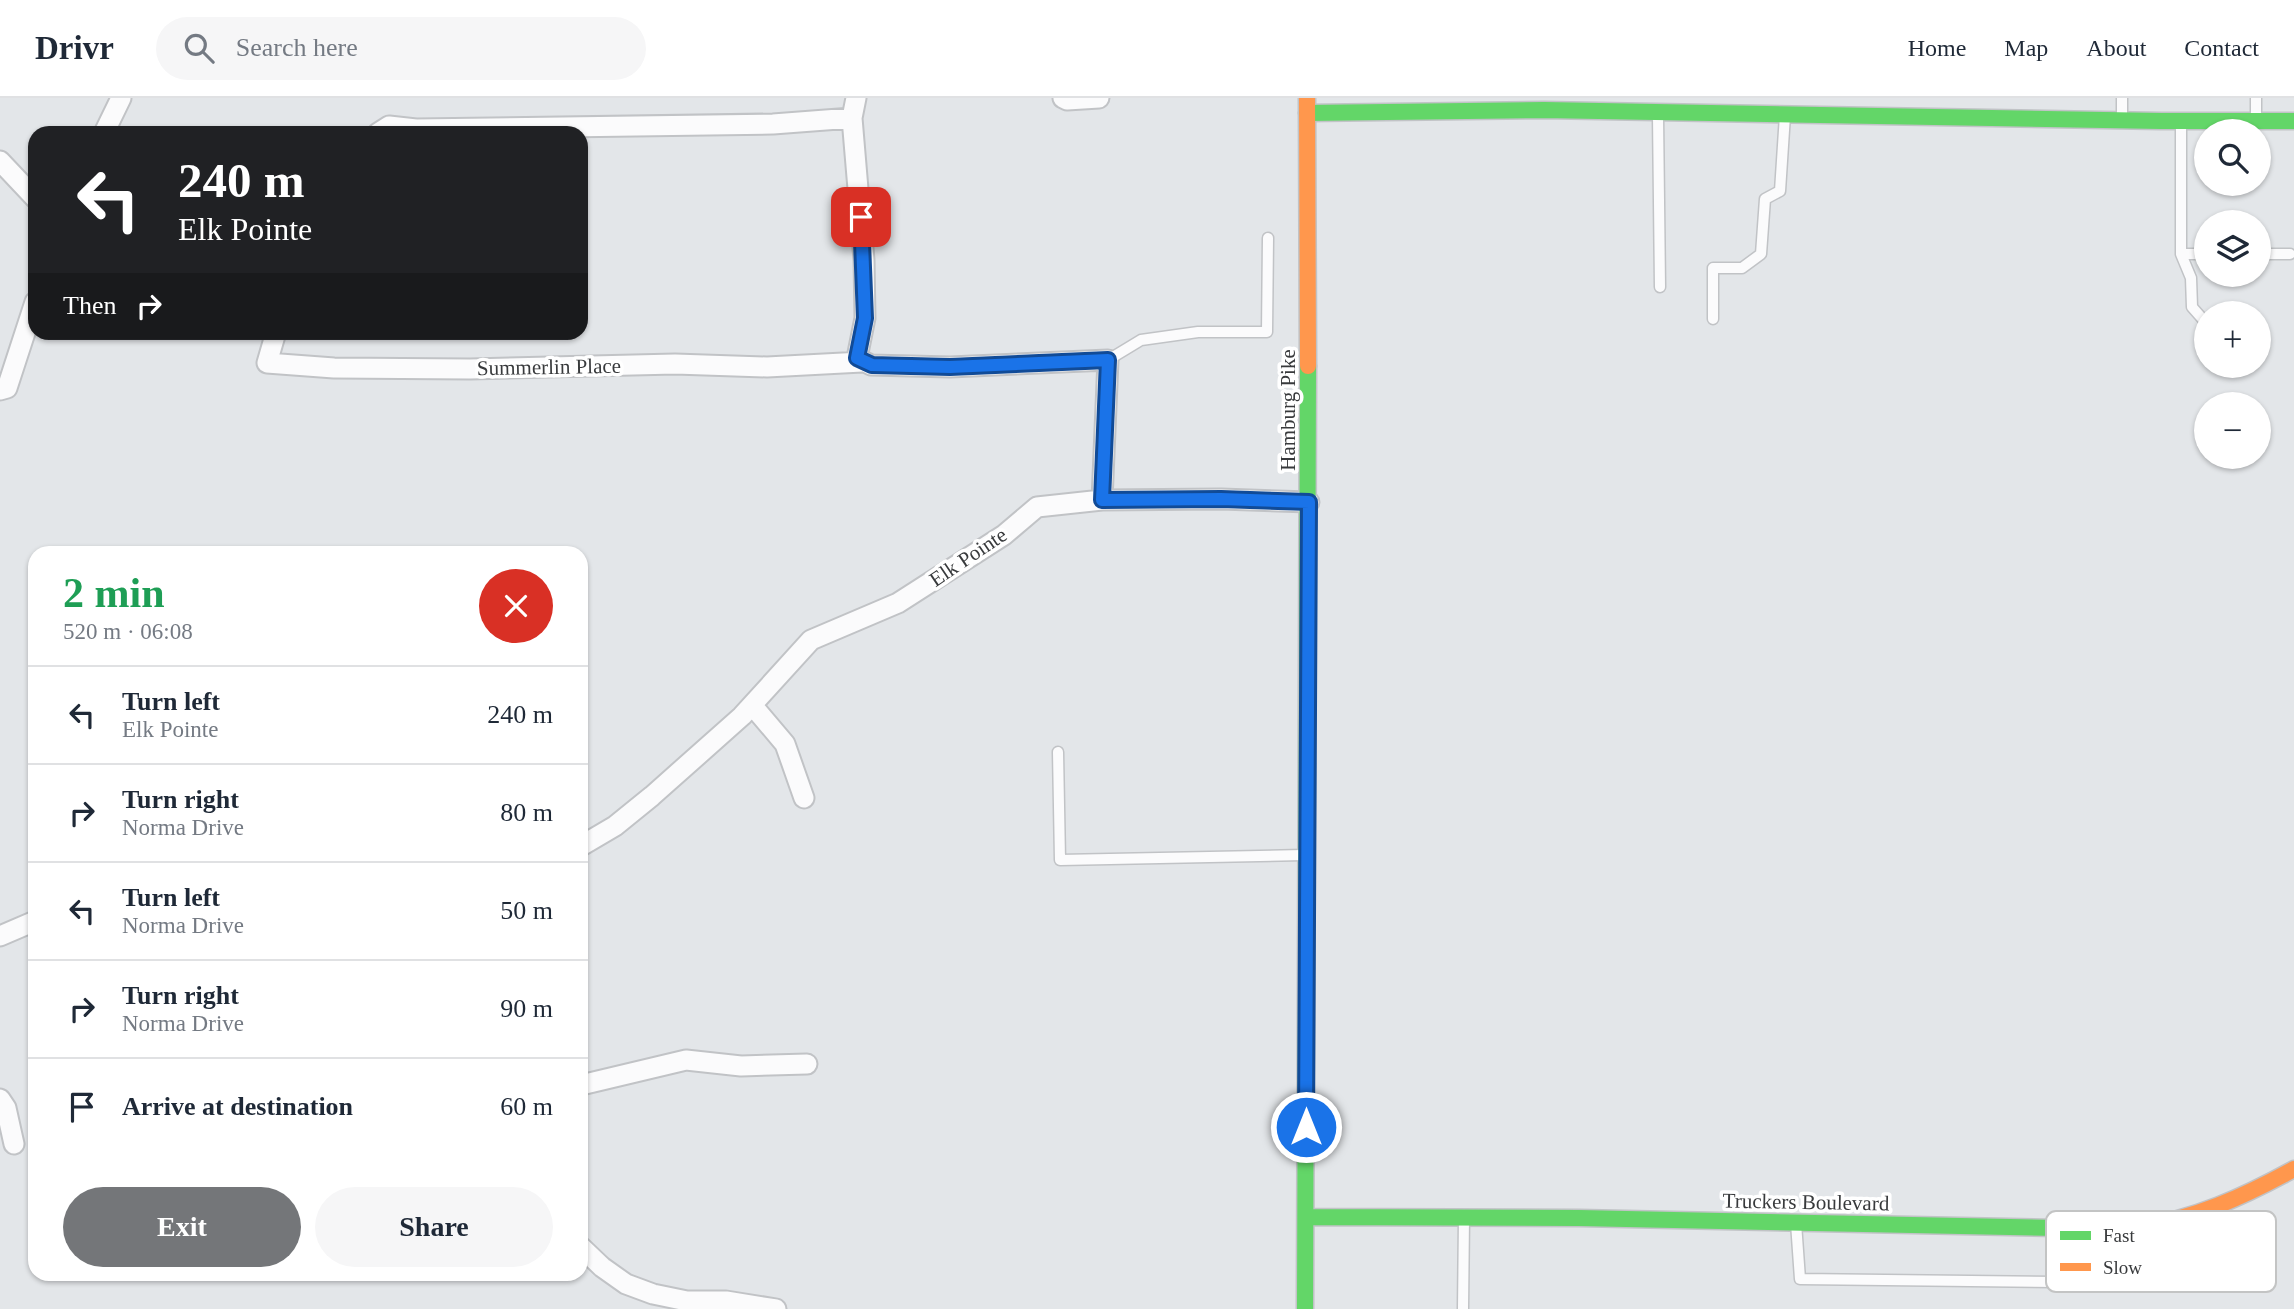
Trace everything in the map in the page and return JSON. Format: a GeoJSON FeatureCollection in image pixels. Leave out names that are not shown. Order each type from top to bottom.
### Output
{"type":"FeatureCollection","features":[{"type":"Feature","properties":{"kind":"street"},"geometry":{"type":"LineString","coordinates":[[107,126],[121,98]]}},
{"type":"Feature","properties":{"kind":"street"},"geometry":{"type":"LineString","coordinates":[[856,98],[852,118],[864,260],[865,318],[857,358],[872,365],[950,367],[1108,360],[1102,500]]}},
{"type":"Feature","properties":{"kind":"street"},"geometry":{"type":"LineString","coordinates":[[1063,98],[1099,98]]}},
{"type":"Feature","properties":{"kind":"street"},"geometry":{"type":"LineString","coordinates":[[1307,106],[1561,104],[1658,113],[2017,113],[2122,121],[2194,121]]}},
{"type":"Feature","properties":{"kind":"street","name":"Hamburg Pike"},"geometry":{"type":"LineString","coordinates":[[1305,1309],[1309,502],[1307,106]]}},
{"type":"Feature","properties":{"kind":"street"},"geometry":{"type":"LineString","coordinates":[[588,127],[773,124],[852,118]]}},
{"type":"Feature","properties":{"kind":"street"},"geometry":{"type":"LineString","coordinates":[[2271,121],[2294,121]]}},
{"type":"Feature","properties":{"kind":"street"},"geometry":{"type":"LineString","coordinates":[[1,165],[28,191]]}},
{"type":"Feature","properties":{"kind":"street"},"geometry":{"type":"LineString","coordinates":[[4,389],[28,322]]}},
{"type":"Feature","properties":{"kind":"street","name":"Summerlin Place"},"geometry":{"type":"LineString","coordinates":[[274,340],[267,363],[334,368],[470,369],[675,365],[767,367],[862,362]]}},
{"type":"Feature","properties":{"kind":"street","name":"Elk Pointe"},"geometry":{"type":"LineString","coordinates":[[588,842],[615,826],[685,767],[752,705],[811,640],[898,603],[1004,535],[1037,507],[1102,500],[1221,499],[1309,502]]}},
{"type":"Feature","properties":{"kind":"street"},"geometry":{"type":"LineString","coordinates":[[752,705],[785,744],[804,798]]}},
{"type":"Feature","properties":{"kind":"street"},"geometry":{"type":"LineString","coordinates":[[0,936],[28,923]]}},
{"type":"Feature","properties":{"kind":"street"},"geometry":{"type":"LineString","coordinates":[[588,1082],[686,1060],[741,1066],[807,1064]]}},
{"type":"Feature","properties":{"kind":"street"},"geometry":{"type":"LineString","coordinates":[[0,1099],[6,1108],[14,1144]]}},
{"type":"Feature","properties":{"kind":"street","name":"Truckers Boulevard"},"geometry":{"type":"LineString","coordinates":[[2205,1211],[2245,1196],[2294,1169]]}},
{"type":"Feature","properties":{"kind":"street","name":"Truckers Boulevard"},"geometry":{"type":"LineString","coordinates":[[1306,1217],[2046,1229]]}},
{"type":"Feature","properties":{"kind":"street"},"geometry":{"type":"LineString","coordinates":[[588,1254],[626,1284],[653,1294],[687,1301],[726,1301],[776,1309]]}},
{"type":"Feature","properties":{"kind":"lane"},"geometry":{"type":"LineString","coordinates":[[2122,98],[2122,121]]}},
{"type":"Feature","properties":{"kind":"lane"},"geometry":{"type":"LineString","coordinates":[[2256,98],[2256,119]]}},
{"type":"Feature","properties":{"kind":"lane"},"geometry":{"type":"LineString","coordinates":[[1658,113],[1660,287]]}},
{"type":"Feature","properties":{"kind":"lane"},"geometry":{"type":"LineString","coordinates":[[1713,319],[1713,268],[1742,268],[1761,254],[1765,199],[1780,191],[1785,115]]}},
{"type":"Feature","properties":{"kind":"lane"},"geometry":{"type":"LineString","coordinates":[[2181,121],[2181,254],[2191,278],[2194,309]]}},
{"type":"Feature","properties":{"kind":"lane"},"geometry":{"type":"LineString","coordinates":[[1108,360],[1141,340],[1198,332],[1267,332],[1268,238]]}},
{"type":"Feature","properties":{"kind":"lane"},"geometry":{"type":"LineString","coordinates":[[2181,254],[2194,254]]}},
{"type":"Feature","properties":{"kind":"lane"},"geometry":{"type":"LineString","coordinates":[[2271,254],[2290,254]]}},
{"type":"Feature","properties":{"kind":"lane"},"geometry":{"type":"LineString","coordinates":[[1058,751],[1060,860],[1307,855]]}},
{"type":"Feature","properties":{"kind":"lane"},"geometry":{"type":"LineString","coordinates":[[1463,1309],[1464,1218]]}},
{"type":"Feature","properties":{"kind":"lane"},"geometry":{"type":"LineString","coordinates":[[1796,1223],[1800,1279],[2046,1282]]}},
{"type":"Feature","properties":{"kind":"traffic: fast"},"geometry":{"type":"LineString","coordinates":[[1307,113],[1544,110],[2294,121]]}},
{"type":"Feature","properties":{"kind":"traffic: fast"},"geometry":{"type":"LineString","coordinates":[[1305,1309],[1308,366]]}},
{"type":"Feature","properties":{"kind":"traffic: fast"},"geometry":{"type":"LineString","coordinates":[[1306,1217],[1579,1218],[2046,1228]]}},
{"type":"Feature","properties":{"kind":"traffic: slow"},"geometry":{"type":"LineString","coordinates":[[1307,98],[1308,366]]}},
{"type":"Feature","properties":{"kind":"traffic: slow"},"geometry":{"type":"LineString","coordinates":[[2204,1211],[2294,1169]]}},
{"type":"Feature","properties":{"kind":"route"},"geometry":{"type":"LineString","coordinates":[[861,217],[865,318],[857,358],[862,362],[872,365],[950,367],[1108,360],[1102,500],[1221,499],[1309,502],[1306,1127]]}}]}
